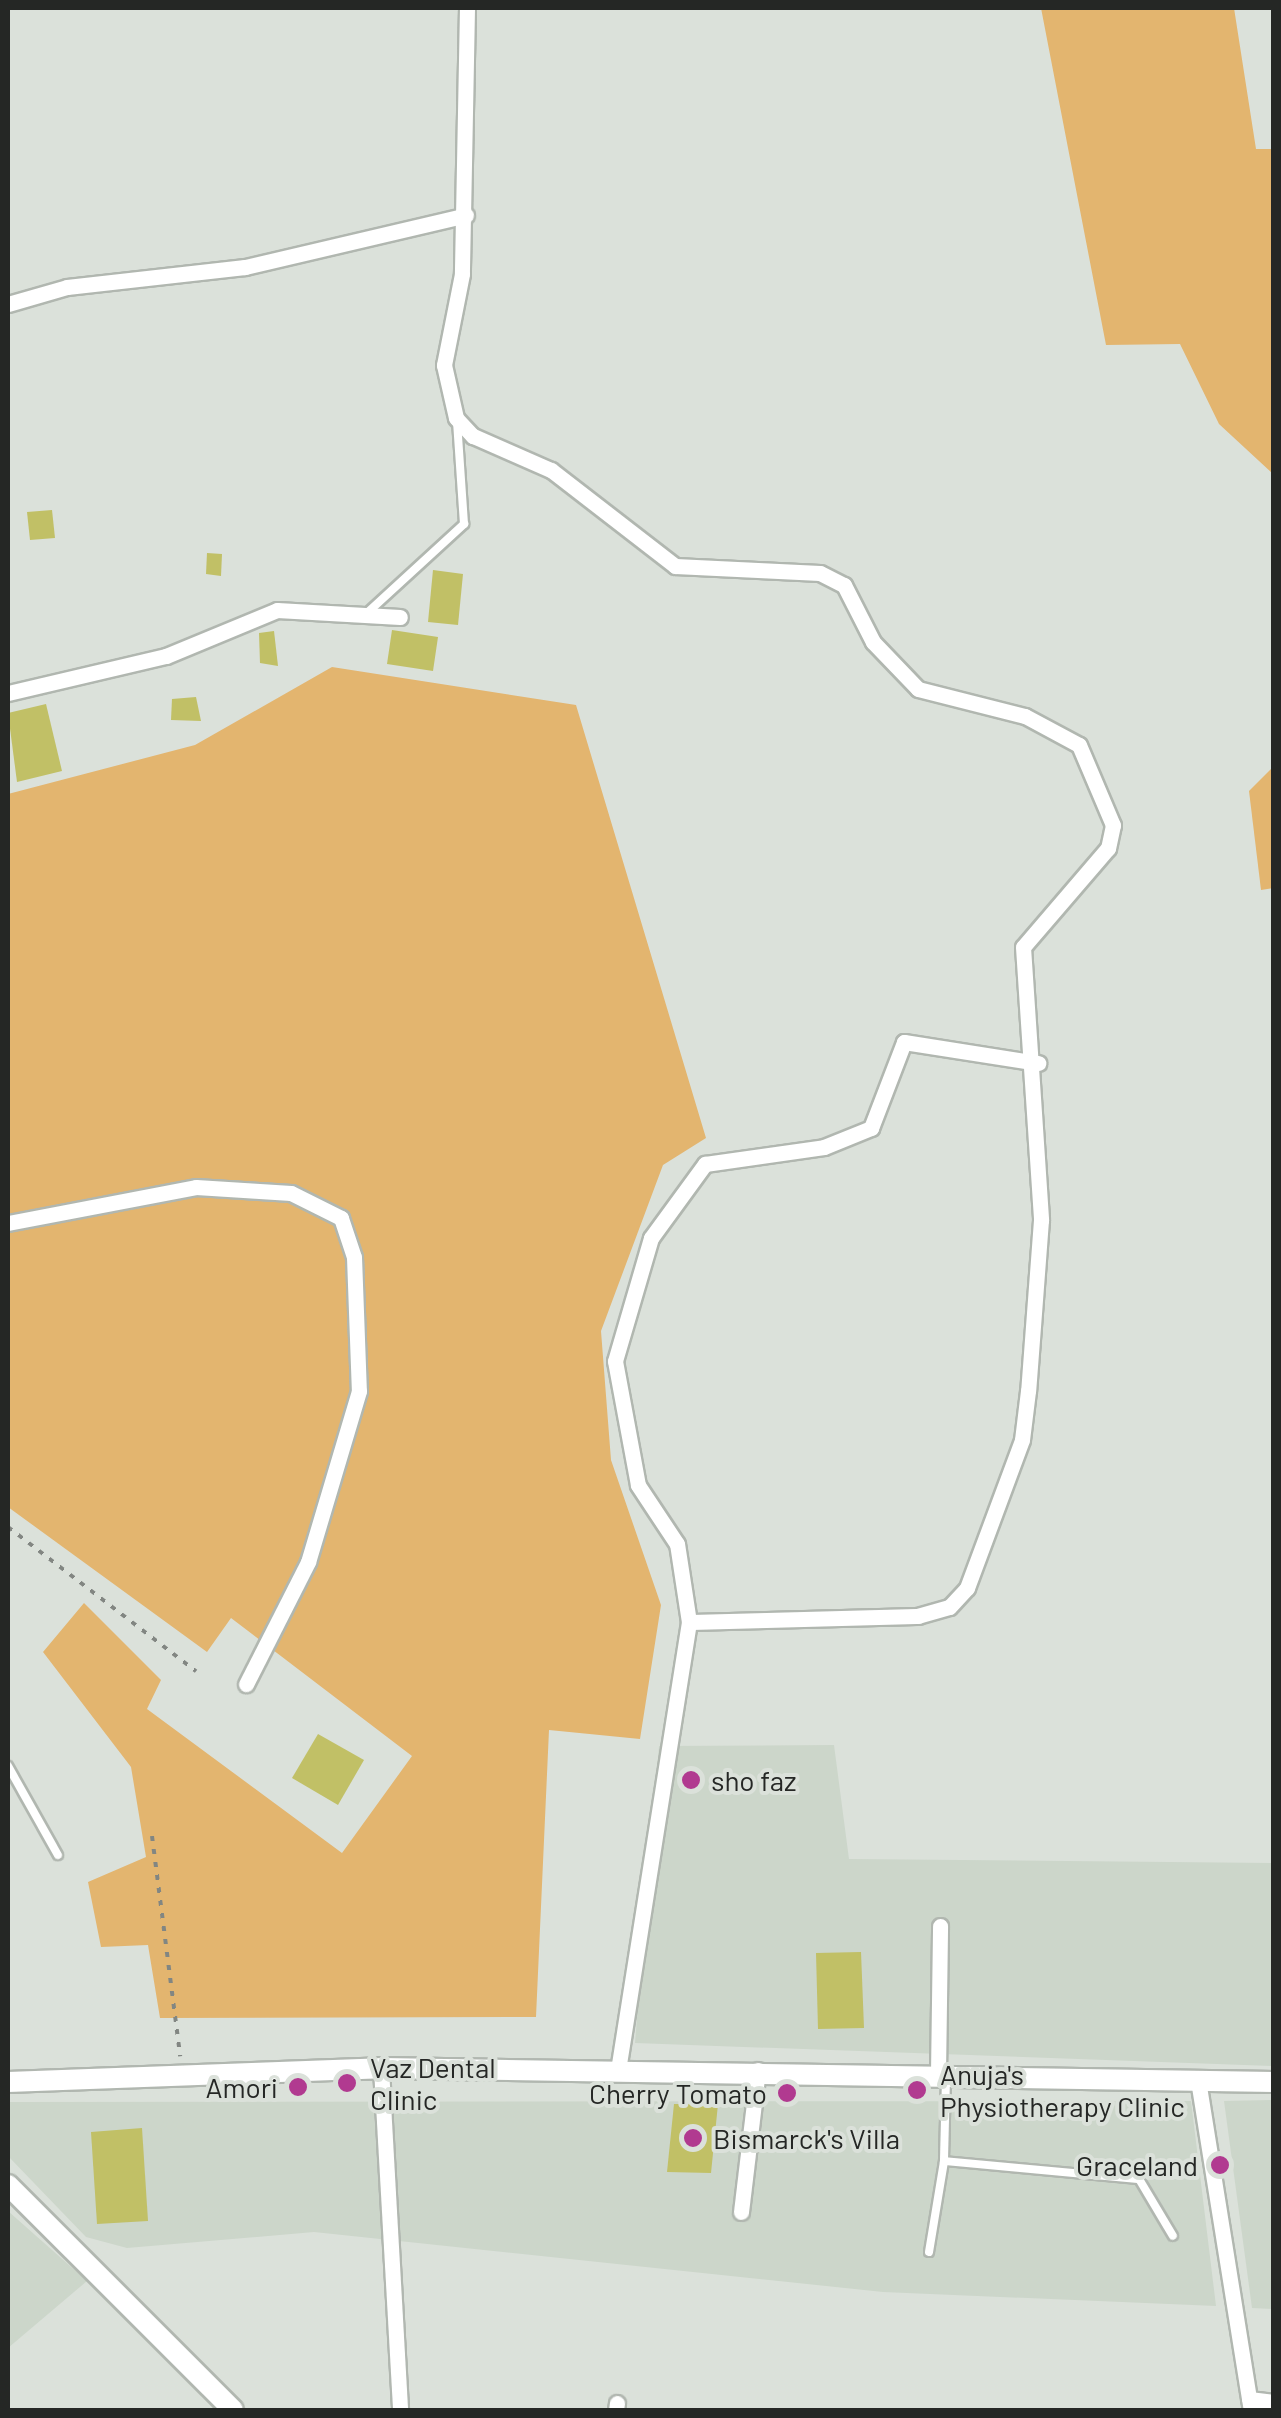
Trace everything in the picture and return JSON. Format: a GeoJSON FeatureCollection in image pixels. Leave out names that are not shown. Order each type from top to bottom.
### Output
{"type":"FeatureCollection","features":[{"type":"Feature","properties":{"kind":"main road"},"geometry":{"type":"LineString","coordinates":[[8,2082],[381,2068],[758,2070],[1274,2082]]}},
{"type":"Feature","properties":{"kind":"main road"},"geometry":{"type":"LineString","coordinates":[[8,2186],[233,2410]]}},
{"type":"Feature","properties":{"kind":"street"},"geometry":{"type":"LineString","coordinates":[[468,8],[466,215],[444,365],[456,418],[472,436],[551,470],[675,566],[820,573],[844,585],[873,642],[918,690],[1024,716],[1079,745],[1113,826],[1108,848],[1024,947],[1038,1063],[1041,1220],[1028,1391],[1022,1440],[967,1588],[950,1606],[918,1616],[689,1622]]}},
{"type":"Feature","properties":{"kind":"street"},"geometry":{"type":"LineString","coordinates":[[8,304],[67,288],[245,267],[466,215]]}},
{"type":"Feature","properties":{"kind":"street"},"geometry":{"type":"LineString","coordinates":[[8,693],[166,656],[278,610],[400,617]]}},
{"type":"Feature","properties":{"kind":"street"},"geometry":{"type":"LineString","coordinates":[[618,2070],[689,1622],[677,1544],[638,1485],[615,1361],[651,1238],[704,1164],[824,1147],[870,1128],[904,1042],[1038,1063]]}},
{"type":"Feature","properties":{"kind":"street"},"geometry":{"type":"LineString","coordinates":[[8,1223],[196,1187],[291,1193],[341,1218],[354,1257],[360,1391],[308,1562],[246,1684]]}},
{"type":"Feature","properties":{"kind":"street"},"geometry":{"type":"LineString","coordinates":[[940,1926],[942,2074]]}},
{"type":"Feature","properties":{"kind":"street"},"geometry":{"type":"LineString","coordinates":[[381,2068],[400,2410]]}},
{"type":"Feature","properties":{"kind":"street"},"geometry":{"type":"LineString","coordinates":[[741,2212],[758,2070]]}},
{"type":"Feature","properties":{"kind":"street"},"geometry":{"type":"LineString","coordinates":[[1198,2080],[1250,2405],[1274,2402]]}},
{"type":"Feature","properties":{"kind":"lane"},"geometry":{"type":"LineString","coordinates":[[367,614],[464,524],[456,418]]}},
{"type":"Feature","properties":{"kind":"lane"},"geometry":{"type":"LineString","coordinates":[[8,1766],[58,1855]]}},
{"type":"Feature","properties":{"kind":"lane"},"geometry":{"type":"LineString","coordinates":[[929,2252],[944,2161],[942,2074]]}},
{"type":"Feature","properties":{"kind":"lane"},"geometry":{"type":"LineString","coordinates":[[944,2161],[1139,2179],[1173,2236]]}},
{"type":"Feature","properties":{"kind":"path"},"geometry":{"type":"LineString","coordinates":[[8,1527],[196,1671]]}},
{"type":"Feature","properties":{"kind":"path"},"geometry":{"type":"LineString","coordinates":[[152,1836],[182,2076]]}},
{"type":"Feature","properties":{"kind":"shaded area"},"geometry":{"type":"Polygon","coordinates":[[[1041,8],[1234,8],[1256,149],[1273,149],[1273,474],[1219,424],[1180,344],[1106,345],[1041,8]]]}},
{"type":"Feature","properties":{"kind":"shaded area"},"geometry":{"type":"Polygon","coordinates":[[[332,667],[576,705],[706,1138],[663,1165],[601,1331],[611,1460],[661,1605],[640,1739],[549,1730],[536,2017],[160,2018],[148,1945],[101,1947],[88,1882],[146,1857],[131,1767],[43,1652],[84,1603],[161,1680],[147,1709],[342,1853],[412,1756],[231,1618],[207,1652],[8,1507],[8,794],[195,745],[332,667]]]}},
{"type":"Feature","properties":{"kind":"shaded area"},"geometry":{"type":"Polygon","coordinates":[[[1273,767],[1273,888],[1261,890],[1249,791],[1273,767]]]}},
{"type":"Feature","properties":{"kind":"shaded area"},"geometry":{"type":"Polygon","coordinates":[[[834,1745],[849,1859],[1273,1863],[1273,2066],[635,2043],[659,1746],[834,1745]]]}},
{"type":"Feature","properties":{"kind":"shaded area"},"geometry":{"type":"Polygon","coordinates":[[[1273,2100],[1273,2309],[1252,2308],[1224,2101],[1273,2100]]]}},
{"type":"Feature","properties":{"kind":"shaded area"},"geometry":{"type":"Polygon","coordinates":[[[1191,2101],[1216,2306],[883,2292],[314,2232],[127,2248],[86,2237],[8,2156],[8,2102],[1191,2101]]]}},
{"type":"Feature","properties":{"kind":"shaded area"},"geometry":{"type":"Polygon","coordinates":[[[8,2211],[87,2281],[8,2348],[8,2211]]]}},
{"type":"Feature","properties":{"kind":"building"},"geometry":{"type":"Polygon","coordinates":[[[52,510],[55,538],[30,540],[27,512],[52,510]]]}},
{"type":"Feature","properties":{"kind":"building"},"geometry":{"type":"Polygon","coordinates":[[[207,553],[222,554],[221,576],[206,574],[207,553]]]}},
{"type":"Feature","properties":{"kind":"building"},"geometry":{"type":"Polygon","coordinates":[[[433,570],[463,574],[458,625],[428,622],[433,570]]]}},
{"type":"Feature","properties":{"kind":"building"},"geometry":{"type":"Polygon","coordinates":[[[392,630],[438,637],[433,671],[387,664],[392,630]]]}},
{"type":"Feature","properties":{"kind":"building"},"geometry":{"type":"Polygon","coordinates":[[[274,631],[278,666],[260,663],[259,633],[274,631]]]}},
{"type":"Feature","properties":{"kind":"building"},"geometry":{"type":"Polygon","coordinates":[[[196,697],[201,721],[171,720],[172,699],[196,697]]]}},
{"type":"Feature","properties":{"kind":"building"},"geometry":{"type":"Polygon","coordinates":[[[46,704],[62,771],[17,782],[8,713],[46,704]]]}},
{"type":"Feature","properties":{"kind":"building"},"geometry":{"type":"Polygon","coordinates":[[[318,1734],[364,1760],[338,1805],[292,1778],[318,1734]]]}},
{"type":"Feature","properties":{"kind":"building"},"geometry":{"type":"Polygon","coordinates":[[[861,1952],[864,2028],[818,2029],[816,1953],[861,1952]]]}},
{"type":"Feature","properties":{"kind":"building","name":"Bismarck's Villa"},"geometry":{"type":"Polygon","coordinates":[[[674,2104],[718,2104],[711,2173],[667,2172],[674,2104]]]}},
{"type":"Feature","properties":{"kind":"building"},"geometry":{"type":"Polygon","coordinates":[[[142,2128],[148,2221],[97,2224],[91,2132],[142,2128]]]}},
{"type":"Feature","properties":{"kind":"place","name":"sho faz"},"geometry":{"type":"Point","coordinates":[691,1780]}},
{"type":"Feature","properties":{"kind":"place","name":"Vaz Dental Clinic"},"geometry":{"type":"Point","coordinates":[347,2083]}},
{"type":"Feature","properties":{"kind":"place","name":"Amori"},"geometry":{"type":"Point","coordinates":[298,2087]}},
{"type":"Feature","properties":{"kind":"place","name":"Anuja's Physiotherapy Clinic"},"geometry":{"type":"Point","coordinates":[917,2090]}},
{"type":"Feature","properties":{"kind":"place","name":"Cherry Tomato"},"geometry":{"type":"Point","coordinates":[787,2093]}},
{"type":"Feature","properties":{"kind":"place","name":"Bismarck's Villa"},"geometry":{"type":"Point","coordinates":[693,2138]}},
{"type":"Feature","properties":{"kind":"place","name":"Graceland"},"geometry":{"type":"Point","coordinates":[1220,2165]}}]}
